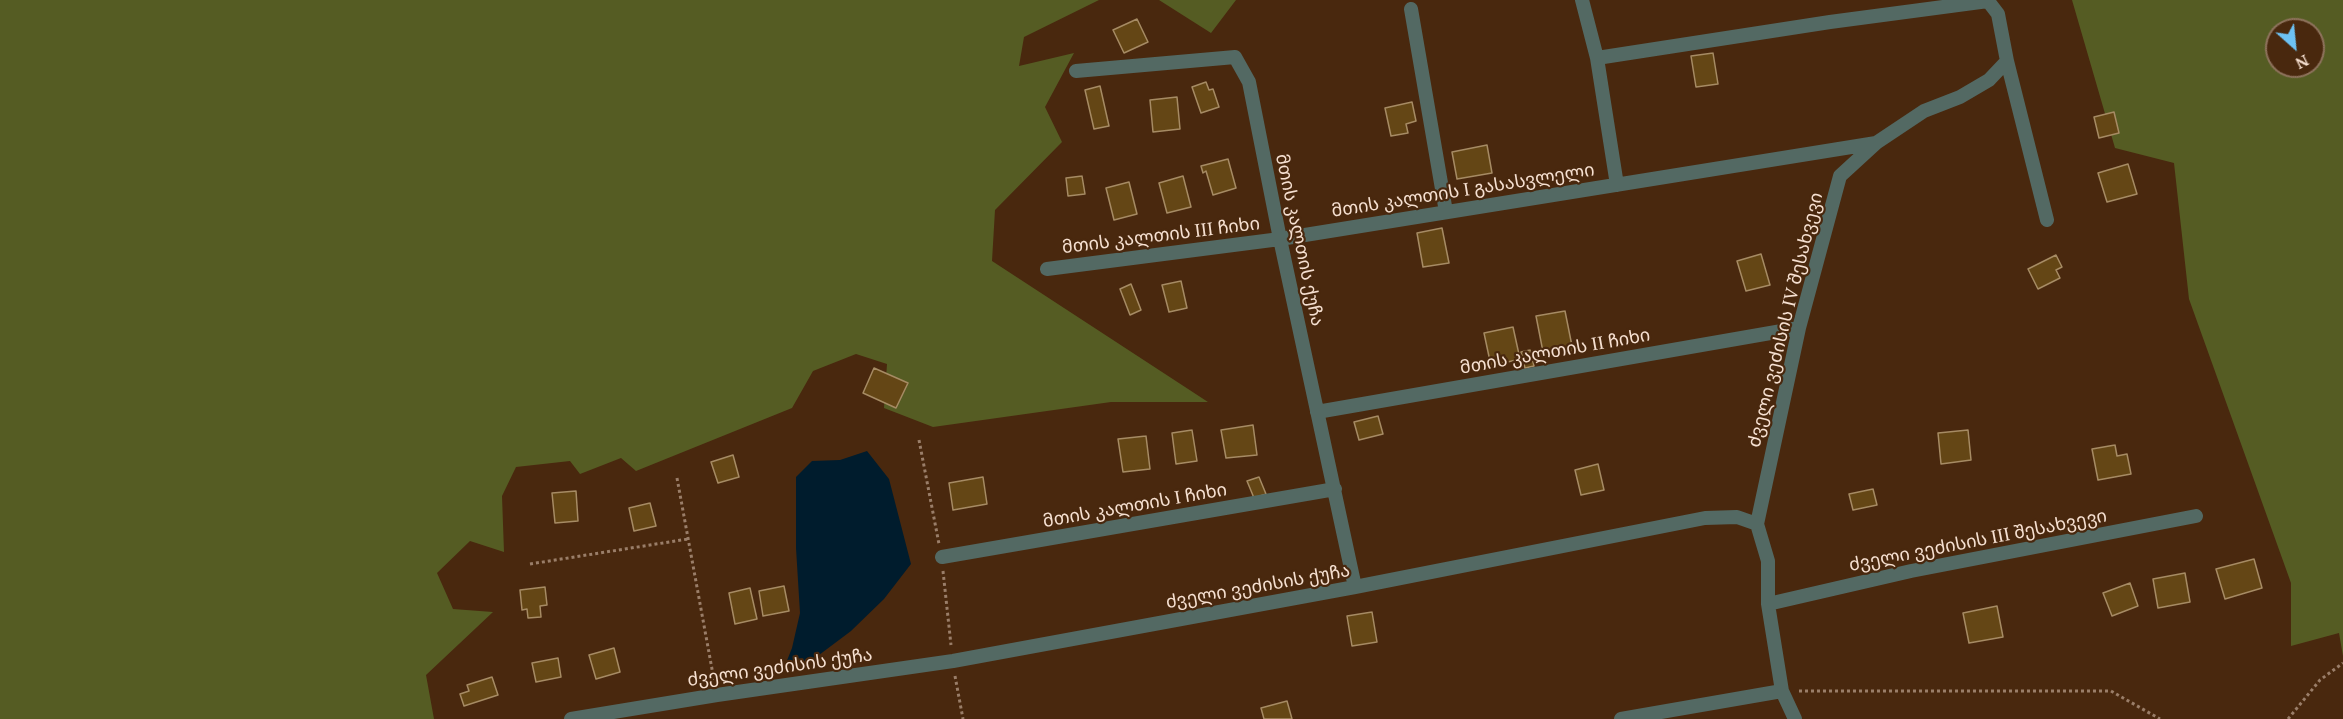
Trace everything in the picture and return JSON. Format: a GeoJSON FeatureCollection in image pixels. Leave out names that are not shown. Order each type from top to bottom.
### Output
{"type":"FeatureCollection","features":[{"type":"Feature","properties":{"kind":"street","name":"მთის კალთის I გასასვლელი"},"geometry":{"type":"LineString","coordinates":[[1582,0],[1597,58],[1617,185]]}},
{"type":"Feature","properties":{"kind":"street"},"geometry":{"type":"LineString","coordinates":[[1597,58],[1830,22],[1988,1],[1998,14],[2007,61],[2047,220]]}},
{"type":"Feature","properties":{"kind":"street"},"geometry":{"type":"LineString","coordinates":[[1412,9],[1446,212]]}},
{"type":"Feature","properties":{"kind":"street","name":"მთის კალთის ქუჩა"},"geometry":{"type":"LineString","coordinates":[[1076,70],[1234,57],[1249,82],[1280,239],[1355,587]]}},
{"type":"Feature","properties":{"kind":"street","name":"ძველი ვეძისის IV შესახვევი"},"geometry":{"type":"LineString","coordinates":[[1757,524],[1799,328],[1840,176],[1876,143],[1924,111],[1960,97],[1989,80],[2007,61]]}},
{"type":"Feature","properties":{"kind":"street","name":"მთის კალთის I გასასვლელი"},"geometry":{"type":"LineString","coordinates":[[1280,239],[1876,143]]}},
{"type":"Feature","properties":{"kind":"street","name":"მთის კალთის III ჩიხი"},"geometry":{"type":"LineString","coordinates":[[1047,269],[1280,239]]}},
{"type":"Feature","properties":{"kind":"street","name":"მთის კალთის II ჩიხი"},"geometry":{"type":"LineString","coordinates":[[1317,412],[1799,328]]}},
{"type":"Feature","properties":{"kind":"street","name":"მთის კალთის I ჩიხი"},"geometry":{"type":"LineString","coordinates":[[942,557],[1335,489]]}},
{"type":"Feature","properties":{"kind":"street","name":"ძველი ვეძისის ქუჩა"},"geometry":{"type":"LineString","coordinates":[[571,719],[717,695],[953,661],[1355,587],[1705,518],[1737,516],[1757,524]]}},
{"type":"Feature","properties":{"kind":"street","name":"ძველი ვეძისის III შესახვევი"},"geometry":{"type":"LineString","coordinates":[[1768,604],[1911,571],[2196,516]]}},
{"type":"Feature","properties":{"kind":"street"},"geometry":{"type":"LineString","coordinates":[[1757,524],[1768,561],[1768,604],[1782,691],[1797,717]]}},
{"type":"Feature","properties":{"kind":"street"},"geometry":{"type":"LineString","coordinates":[[1621,719],[1782,691]]}},
{"type":"Feature","properties":{"kind":"path"},"geometry":{"type":"LineString","coordinates":[[919,440],[942,557],[953,661],[963,719]]}},
{"type":"Feature","properties":{"kind":"path"},"geometry":{"type":"LineString","coordinates":[[677,478],[717,695]]}},
{"type":"Feature","properties":{"kind":"path"},"geometry":{"type":"LineString","coordinates":[[530,564],[688,539]]}},
{"type":"Feature","properties":{"kind":"path"},"geometry":{"type":"LineString","coordinates":[[2288,719],[2320,680],[2343,663]]}},
{"type":"Feature","properties":{"kind":"path"},"geometry":{"type":"LineString","coordinates":[[1782,691],[2015,693],[2111,691],[2160,719]]}},
{"type":"Feature","properties":{"kind":"green space"},"geometry":{"type":"Polygon","coordinates":[[[0,0],[1099,0],[1024,37],[1019,66],[1074,53],[1045,107],[1062,142],[995,210],[992,261],[1208,402],[1111,402],[933,427],[884,408],[887,364],[856,354],[813,371],[792,408],[636,471],[621,458],[580,474],[570,461],[516,467],[502,496],[504,552],[470,541],[437,573],[453,609],[493,612],[426,675],[434,719],[0,719],[0,0]]]}},
{"type":"Feature","properties":{"kind":"green space"},"geometry":{"type":"Polygon","coordinates":[[[1159,0],[1236,0],[1211,33],[1159,0]]]}},
{"type":"Feature","properties":{"kind":"green space"},"geometry":{"type":"Polygon","coordinates":[[[2072,0],[2343,0],[2343,656],[2339,633],[2291,646],[2291,583],[2189,299],[2174,163],[2115,148],[2072,0]]]}},
{"type":"Feature","properties":{"kind":"water"},"geometry":{"type":"Polygon","coordinates":[[[867,451],[889,479],[911,564],[884,599],[851,631],[815,658],[784,668],[792,648],[800,613],[796,548],[796,477],[812,461],[840,460],[867,451]]]}},
{"type":"Feature","properties":{"kind":"building"},"geometry":{"type":"Polygon","coordinates":[[[1137,19],[1148,42],[1124,53],[1113,30],[1137,19]]]}},
{"type":"Feature","properties":{"kind":"building"},"geometry":{"type":"Polygon","coordinates":[[[1713,53],[1718,84],[1696,87],[1691,56],[1713,53]]]}},
{"type":"Feature","properties":{"kind":"building"},"geometry":{"type":"Polygon","coordinates":[[[1206,82],[1209,90],[1213,89],[1219,107],[1201,113],[1192,87],[1206,82]]]}},
{"type":"Feature","properties":{"kind":"building"},"geometry":{"type":"Polygon","coordinates":[[[1100,86],[1109,126],[1094,129],[1085,90],[1100,86]]]}},
{"type":"Feature","properties":{"kind":"building"},"geometry":{"type":"Polygon","coordinates":[[[1177,97],[1180,129],[1153,132],[1150,100],[1177,97]]]}},
{"type":"Feature","properties":{"kind":"building"},"geometry":{"type":"Polygon","coordinates":[[[1412,102],[1416,121],[1406,124],[1408,133],[1391,136],[1385,108],[1412,102]]]}},
{"type":"Feature","properties":{"kind":"building"},"geometry":{"type":"Polygon","coordinates":[[[2114,112],[2119,133],[2099,138],[2094,117],[2114,112]]]}},
{"type":"Feature","properties":{"kind":"building"},"geometry":{"type":"Polygon","coordinates":[[[1487,145],[1492,173],[1457,179],[1452,152],[1487,145]]]}},
{"type":"Feature","properties":{"kind":"building"},"geometry":{"type":"Polygon","coordinates":[[[1228,159],[1236,188],[1213,195],[1206,171],[1203,173],[1201,166],[1228,159]]]}},
{"type":"Feature","properties":{"kind":"building"},"geometry":{"type":"Polygon","coordinates":[[[2128,164],[2137,194],[2107,202],[2098,173],[2128,164]]]}},
{"type":"Feature","properties":{"kind":"building"},"geometry":{"type":"Polygon","coordinates":[[[1082,176],[1085,194],[1068,196],[1066,178],[1082,176]]]}},
{"type":"Feature","properties":{"kind":"building"},"geometry":{"type":"Polygon","coordinates":[[[1183,176],[1191,207],[1167,213],[1159,183],[1183,176]]]}},
{"type":"Feature","properties":{"kind":"building"},"geometry":{"type":"Polygon","coordinates":[[[1129,182],[1137,214],[1114,220],[1106,188],[1129,182]]]}},
{"type":"Feature","properties":{"kind":"building"},"geometry":{"type":"Polygon","coordinates":[[[1442,228],[1449,263],[1423,267],[1417,233],[1442,228]]]}},
{"type":"Feature","properties":{"kind":"building"},"geometry":{"type":"Polygon","coordinates":[[[1761,254],[1770,285],[1746,291],[1737,261],[1761,254]]]}},
{"type":"Feature","properties":{"kind":"building"},"geometry":{"type":"Polygon","coordinates":[[[2056,255],[2062,267],[2056,270],[2060,278],[2038,289],[2028,269],[2056,255]]]}},
{"type":"Feature","properties":{"kind":"building"},"geometry":{"type":"Polygon","coordinates":[[[1181,281],[1187,308],[1169,312],[1162,285],[1181,281]]]}},
{"type":"Feature","properties":{"kind":"building"},"geometry":{"type":"Polygon","coordinates":[[[1131,284],[1141,310],[1130,315],[1120,289],[1131,284]]]}},
{"type":"Feature","properties":{"kind":"building"},"geometry":{"type":"Polygon","coordinates":[[[1565,311],[1573,351],[1544,357],[1536,316],[1565,311]]]}},
{"type":"Feature","properties":{"kind":"building"},"geometry":{"type":"Polygon","coordinates":[[[1513,327],[1520,359],[1491,366],[1484,333],[1513,327]]]}},
{"type":"Feature","properties":{"kind":"building"},"geometry":{"type":"Polygon","coordinates":[[[1530,350],[1534,366],[1525,368],[1521,352],[1530,350]]]}},
{"type":"Feature","properties":{"kind":"building"},"geometry":{"type":"Polygon","coordinates":[[[874,368],[908,383],[896,408],[863,393],[874,368]]]}},
{"type":"Feature","properties":{"kind":"building"},"geometry":{"type":"Polygon","coordinates":[[[1378,416],[1383,434],[1359,440],[1354,422],[1378,416]]]}},
{"type":"Feature","properties":{"kind":"building"},"geometry":{"type":"Polygon","coordinates":[[[1253,425],[1257,455],[1226,458],[1221,430],[1253,425]]]}},
{"type":"Feature","properties":{"kind":"building"},"geometry":{"type":"Polygon","coordinates":[[[1192,430],[1197,461],[1176,464],[1172,433],[1192,430]]]}},
{"type":"Feature","properties":{"kind":"building"},"geometry":{"type":"Polygon","coordinates":[[[1968,430],[1971,460],[1941,464],[1938,433],[1968,430]]]}},
{"type":"Feature","properties":{"kind":"building"},"geometry":{"type":"Polygon","coordinates":[[[1146,436],[1150,469],[1123,472],[1118,439],[1146,436]]]}},
{"type":"Feature","properties":{"kind":"building"},"geometry":{"type":"Polygon","coordinates":[[[2115,445],[2117,456],[2127,454],[2131,474],[2098,480],[2092,449],[2115,445]]]}},
{"type":"Feature","properties":{"kind":"building"},"geometry":{"type":"Polygon","coordinates":[[[733,455],[739,477],[718,483],[711,462],[733,455]]]}},
{"type":"Feature","properties":{"kind":"building"},"geometry":{"type":"Polygon","coordinates":[[[1598,464],[1604,490],[1581,495],[1575,470],[1598,464]]]}},
{"type":"Feature","properties":{"kind":"building"},"geometry":{"type":"Polygon","coordinates":[[[983,477],[987,504],[953,510],[949,483],[983,477]]]}},
{"type":"Feature","properties":{"kind":"building"},"geometry":{"type":"Polygon","coordinates":[[[1259,477],[1266,494],[1254,498],[1247,481],[1259,477]]]}},
{"type":"Feature","properties":{"kind":"building"},"geometry":{"type":"Polygon","coordinates":[[[1873,489],[1877,505],[1853,510],[1849,494],[1873,489]]]}},
{"type":"Feature","properties":{"kind":"building"},"geometry":{"type":"Polygon","coordinates":[[[576,491],[578,521],[555,523],[552,493],[576,491]]]}},
{"type":"Feature","properties":{"kind":"building"},"geometry":{"type":"Polygon","coordinates":[[[650,503],[656,526],[634,531],[629,508],[650,503]]]}},
{"type":"Feature","properties":{"kind":"building"},"geometry":{"type":"Polygon","coordinates":[[[2254,559],[2262,588],[2225,599],[2216,569],[2254,559]]]}},
{"type":"Feature","properties":{"kind":"building"},"geometry":{"type":"Polygon","coordinates":[[[2185,573],[2190,602],[2158,608],[2153,579],[2185,573]]]}},
{"type":"Feature","properties":{"kind":"building"},"geometry":{"type":"Polygon","coordinates":[[[2130,583],[2138,606],[2112,616],[2103,593],[2130,583]]]}},
{"type":"Feature","properties":{"kind":"building"},"geometry":{"type":"Polygon","coordinates":[[[784,586],[789,611],[763,616],[759,591],[784,586]]]}},
{"type":"Feature","properties":{"kind":"building"},"geometry":{"type":"Polygon","coordinates":[[[545,587],[547,605],[540,606],[541,617],[528,618],[527,609],[522,610],[520,590],[545,587]]]}},
{"type":"Feature","properties":{"kind":"building"},"geometry":{"type":"Polygon","coordinates":[[[750,588],[757,619],[735,624],[729,593],[750,588]]]}},
{"type":"Feature","properties":{"kind":"building"},"geometry":{"type":"Polygon","coordinates":[[[1997,606],[2003,637],[1969,643],[1963,613],[1997,606]]]}},
{"type":"Feature","properties":{"kind":"building"},"geometry":{"type":"Polygon","coordinates":[[[1372,612],[1377,642],[1352,646],[1347,616],[1372,612]]]}},
{"type":"Feature","properties":{"kind":"building"},"geometry":{"type":"Polygon","coordinates":[[[614,648],[620,672],[596,679],[589,655],[614,648]]]}},
{"type":"Feature","properties":{"kind":"building"},"geometry":{"type":"Polygon","coordinates":[[[558,658],[561,677],[536,682],[532,663],[558,658]]]}},
{"type":"Feature","properties":{"kind":"building"},"geometry":{"type":"Polygon","coordinates":[[[492,677],[498,695],[464,706],[460,694],[469,691],[467,685],[492,677]]]}},
{"type":"Feature","properties":{"kind":"building"},"geometry":{"type":"Polygon","coordinates":[[[1287,701],[1292,719],[1264,719],[1261,708],[1287,701]]]}}]}
